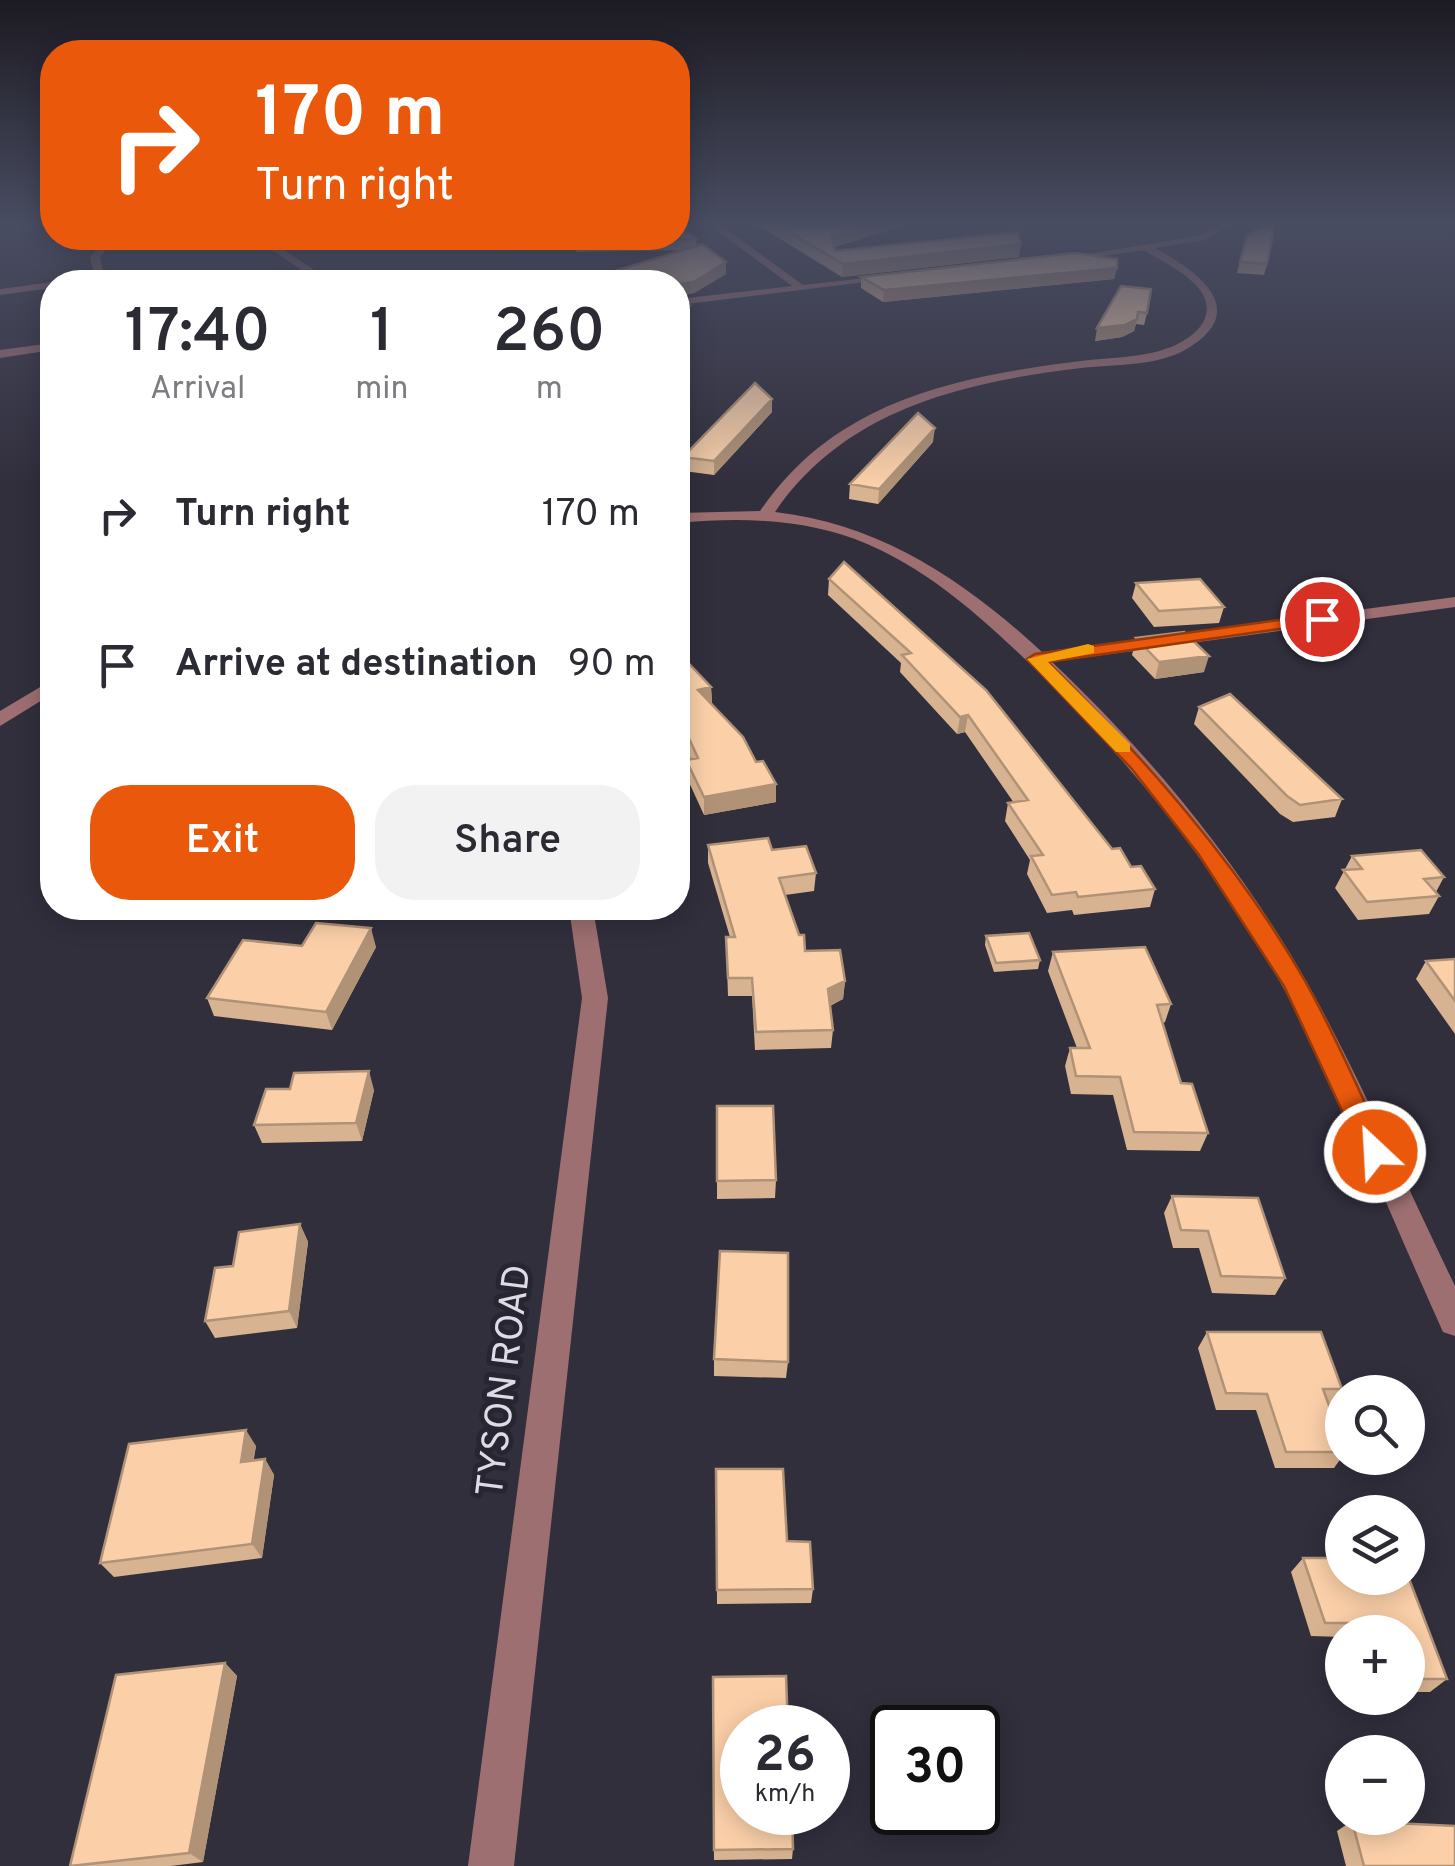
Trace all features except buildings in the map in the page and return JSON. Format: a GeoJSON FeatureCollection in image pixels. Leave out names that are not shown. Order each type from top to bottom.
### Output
{"type":"FeatureCollection","features":[{"type":"Feature","properties":{"kind":"street"},"geometry":{"type":"LineString","coordinates":[[765,516],[800,468],[863,423],[926,397],[992,378],[1159,354],[1187,344],[1205,327],[1212,311]]}},
{"type":"Feature","properties":{"kind":"street"},"geometry":{"type":"LineString","coordinates":[[0,354],[40,349]]}},
{"type":"Feature","properties":{"kind":"street"},"geometry":{"type":"LineString","coordinates":[[690,518],[765,516],[849,533],[896,550],[958,592],[1035,659],[1139,765],[1206,851],[1294,984],[1455,1321]]}},
{"type":"Feature","properties":{"kind":"street"},"geometry":{"type":"LineString","coordinates":[[1035,659],[1455,602]]}},
{"type":"Feature","properties":{"kind":"street"},"geometry":{"type":"LineString","coordinates":[[0,720],[40,694]]}},
{"type":"Feature","properties":{"kind":"street","name":"TYSON ROAD"},"geometry":{"type":"LineString","coordinates":[[490,1866],[595,998],[582,920]]}},
{"type":"Feature","properties":{"kind":"slow traffic"},"geometry":{"type":"LineString","coordinates":[[1088,649],[1035,659],[1123,748]]}},
{"type":"Feature","properties":{"kind":"route"},"geometry":{"type":"LineString","coordinates":[[1322,619],[1148,640],[1035,659],[1139,765],[1206,851],[1294,984],[1375,1152]]}}]}
